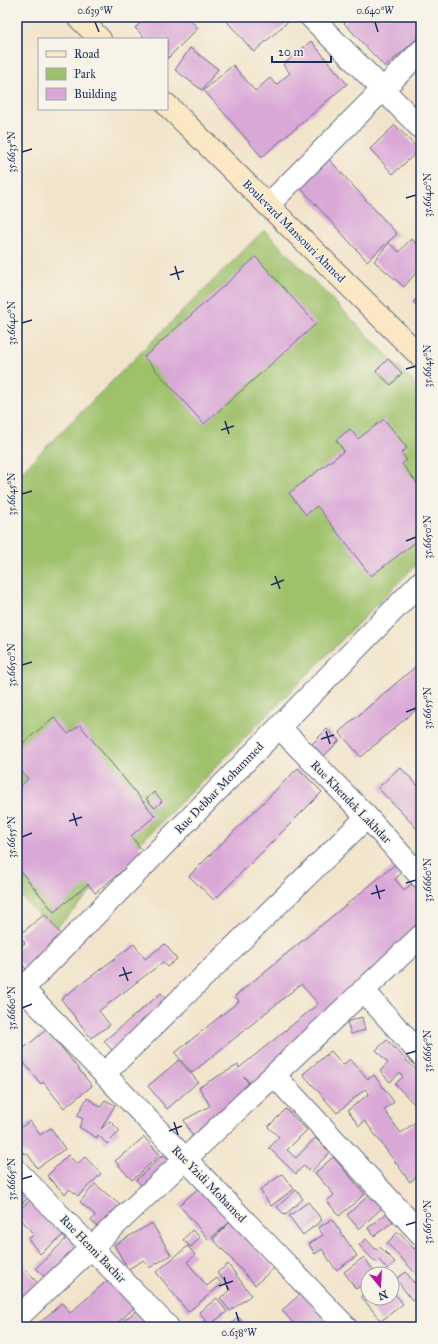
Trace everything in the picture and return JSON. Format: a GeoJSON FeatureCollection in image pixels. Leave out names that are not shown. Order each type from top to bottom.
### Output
{"type":"FeatureCollection","features":[{"type":"Feature","properties":{"kind":"main road","name":"Boulevard Mansouri Ahmed"},"geometry":{"type":"LineString","coordinates":[[168,106],[421,357]]}},
{"type":"Feature","properties":{"kind":"street"},"geometry":{"type":"LineString","coordinates":[[311,17],[421,128]]}},
{"type":"Feature","properties":{"kind":"street"},"geometry":{"type":"LineString","coordinates":[[268,205],[421,51]]}},
{"type":"Feature","properties":{"kind":"street","name":"Rue Debbar Mohammed"},"geometry":{"type":"LineString","coordinates":[[20,992],[421,582]]}},
{"type":"Feature","properties":{"kind":"street","name":"Rue Khendek Lakhdar"},"geometry":{"type":"LineString","coordinates":[[279,728],[367,817],[421,877]]}},
{"type":"Feature","properties":{"kind":"street"},"geometry":{"type":"LineString","coordinates":[[104,1074],[367,817]]}},
{"type":"Feature","properties":{"kind":"street"},"geometry":{"type":"LineString","coordinates":[[17,1318],[421,936]]}},
{"type":"Feature","properties":{"kind":"street"},"geometry":{"type":"LineString","coordinates":[[363,990],[421,1055]]}},
{"type":"Feature","properties":{"kind":"street","name":"Rue Yzidi Mohamed"},"geometry":{"type":"LineString","coordinates":[[20,992],[104,1074],[346,1327]]}},
{"type":"Feature","properties":{"kind":"street"},"geometry":{"type":"LineString","coordinates":[[274,1075],[421,1234]]}},
{"type":"Feature","properties":{"kind":"street","name":"Rue Henni Bachir"},"geometry":{"type":"LineString","coordinates":[[17,1171],[168,1327]]}},
{"type":"Feature","properties":{"kind":"green space"},"geometry":{"type":"Polygon","coordinates":[[[264,230],[421,390],[421,560],[54,930],[17,893],[17,476],[264,230]]]}},
{"type":"Feature","properties":{"kind":"building"},"geometry":{"type":"Polygon","coordinates":[[[147,17],[187,17],[198,28],[168,58],[168,38],[145,38],[135,28],[147,17]]]}},
{"type":"Feature","properties":{"kind":"building"},"geometry":{"type":"Polygon","coordinates":[[[223,17],[293,17],[254,52],[223,17]]]}},
{"type":"Feature","properties":{"kind":"building"},"geometry":{"type":"Polygon","coordinates":[[[350,17],[421,17],[421,35],[385,67],[344,23],[350,17]]]}},
{"type":"Feature","properties":{"kind":"building"},"geometry":{"type":"Polygon","coordinates":[[[311,41],[347,84],[262,157],[204,90],[233,65],[255,91],[270,78],[276,85],[290,73],[283,65],[311,41]]]}},
{"type":"Feature","properties":{"kind":"building"},"geometry":{"type":"Polygon","coordinates":[[[190,48],[218,69],[202,90],[175,70],[190,48]]]}},
{"type":"Feature","properties":{"kind":"building"},"geometry":{"type":"Polygon","coordinates":[[[395,125],[419,150],[393,174],[370,149],[395,125]]]}},
{"type":"Feature","properties":{"kind":"building"},"geometry":{"type":"Polygon","coordinates":[[[326,156],[397,234],[367,261],[296,183],[326,156]]]}},
{"type":"Feature","properties":{"kind":"building"},"geometry":{"type":"Polygon","coordinates":[[[411,239],[421,247],[421,267],[404,287],[374,261],[389,243],[399,252],[411,239]]]}},
{"type":"Feature","properties":{"kind":"building"},"geometry":{"type":"Polygon","coordinates":[[[256,257],[316,324],[204,424],[144,357],[256,257]]]}},
{"type":"Feature","properties":{"kind":"building"},"geometry":{"type":"Polygon","coordinates":[[[421,294],[421,310],[413,302],[421,294]]]}},
{"type":"Feature","properties":{"kind":"building"},"geometry":{"type":"Polygon","coordinates":[[[388,359],[402,373],[391,385],[376,371],[388,359]]]}},
{"type":"Feature","properties":{"kind":"building"},"geometry":{"type":"Polygon","coordinates":[[[384,419],[407,448],[401,453],[407,460],[402,464],[421,488],[421,538],[371,576],[317,506],[306,515],[289,493],[344,451],[336,440],[350,429],[358,439],[384,419]]]}},
{"type":"Feature","properties":{"kind":"building"},"geometry":{"type":"Polygon","coordinates":[[[421,662],[421,705],[361,757],[339,732],[421,662]]]}},
{"type":"Feature","properties":{"kind":"building"},"geometry":{"type":"Polygon","coordinates":[[[54,717],[68,734],[80,725],[155,816],[131,836],[144,853],[95,893],[88,884],[54,912],[17,867],[17,789],[28,779],[17,766],[17,748],[54,717]]]}},
{"type":"Feature","properties":{"kind":"building"},"geometry":{"type":"Polygon","coordinates":[[[327,729],[339,741],[321,759],[309,747],[327,729]]]}},
{"type":"Feature","properties":{"kind":"building"},"geometry":{"type":"Polygon","coordinates":[[[400,767],[421,789],[421,833],[378,788],[400,767]]]}},
{"type":"Feature","properties":{"kind":"building"},"geometry":{"type":"Polygon","coordinates":[[[298,768],[322,792],[214,900],[189,876],[298,768]]]}},
{"type":"Feature","properties":{"kind":"building"},"geometry":{"type":"Polygon","coordinates":[[[154,792],[162,801],[155,808],[146,799],[154,792]]]}},
{"type":"Feature","properties":{"kind":"building"},"geometry":{"type":"Polygon","coordinates":[[[397,863],[404,871],[395,879],[404,890],[417,880],[421,885],[421,945],[251,1085],[244,1076],[257,1100],[196,1143],[184,1120],[210,1106],[199,1087],[238,1065],[239,1068],[318,1004],[301,984],[192,1073],[175,1053],[239,1001],[235,996],[397,863]]]}},
{"type":"Feature","properties":{"kind":"building"},"geometry":{"type":"Polygon","coordinates":[[[45,914],[67,942],[28,972],[17,958],[17,949],[25,943],[19,935],[45,914]]]}},
{"type":"Feature","properties":{"kind":"building"},"geometry":{"type":"Polygon","coordinates":[[[134,944],[145,959],[165,944],[177,959],[167,967],[163,962],[99,1011],[110,1025],[91,1038],[61,999],[134,944]]]}},
{"type":"Feature","properties":{"kind":"building"},"geometry":{"type":"Polygon","coordinates":[[[161,993],[180,1015],[123,1063],[104,1041],[161,993]]]}},
{"type":"Feature","properties":{"kind":"building"},"geometry":{"type":"Polygon","coordinates":[[[362,1017],[365,1030],[351,1034],[347,1022],[362,1017]]]}},
{"type":"Feature","properties":{"kind":"building"},"geometry":{"type":"Polygon","coordinates":[[[47,1029],[92,1086],[64,1108],[43,1082],[41,1084],[17,1054],[47,1029]]]}},
{"type":"Feature","properties":{"kind":"building"},"geometry":{"type":"Polygon","coordinates":[[[387,1040],[417,1071],[419,1070],[421,1072],[421,1111],[395,1084],[403,1077],[400,1073],[390,1082],[380,1071],[388,1063],[376,1050],[387,1040]]]}},
{"type":"Feature","properties":{"kind":"building"},"geometry":{"type":"Polygon","coordinates":[[[331,1051],[343,1065],[350,1059],[368,1079],[374,1075],[394,1102],[384,1110],[401,1133],[417,1121],[421,1126],[421,1184],[416,1177],[410,1182],[365,1121],[359,1126],[348,1110],[369,1094],[365,1089],[337,1113],[303,1074],[331,1051]]]}},
{"type":"Feature","properties":{"kind":"building"},"geometry":{"type":"Polygon","coordinates":[[[179,1060],[198,1082],[167,1109],[148,1086],[179,1060]]]}},
{"type":"Feature","properties":{"kind":"building"},"geometry":{"type":"Polygon","coordinates":[[[87,1098],[101,1107],[105,1100],[115,1105],[101,1129],[110,1121],[120,1131],[107,1144],[98,1135],[97,1138],[79,1127],[83,1119],[77,1116],[87,1098]]]}},
{"type":"Feature","properties":{"kind":"building"},"geometry":{"type":"Polygon","coordinates":[[[286,1109],[307,1130],[287,1150],[296,1158],[315,1138],[330,1152],[311,1172],[304,1165],[296,1174],[269,1148],[279,1137],[268,1127],[286,1109]]]}},
{"type":"Feature","properties":{"kind":"building"},"geometry":{"type":"Polygon","coordinates":[[[30,1121],[40,1135],[51,1128],[65,1149],[37,1168],[27,1153],[24,1154],[17,1144],[17,1130],[30,1121]]]}},
{"type":"Feature","properties":{"kind":"building"},"geometry":{"type":"Polygon","coordinates":[[[144,1137],[160,1155],[132,1180],[115,1161],[144,1137]]]}},
{"type":"Feature","properties":{"kind":"building"},"geometry":{"type":"Polygon","coordinates":[[[68,1155],[77,1164],[85,1157],[101,1174],[78,1196],[70,1189],[65,1194],[47,1176],[68,1155]]]}},
{"type":"Feature","properties":{"kind":"building"},"geometry":{"type":"Polygon","coordinates":[[[163,1155],[175,1167],[148,1192],[136,1180],[163,1155]]]}},
{"type":"Feature","properties":{"kind":"building"},"geometry":{"type":"Polygon","coordinates":[[[333,1157],[365,1194],[339,1216],[327,1201],[334,1195],[315,1173],[333,1157]]]}},
{"type":"Feature","properties":{"kind":"building"},"geometry":{"type":"Polygon","coordinates":[[[282,1174],[294,1189],[271,1206],[260,1190],[282,1174]]]}},
{"type":"Feature","properties":{"kind":"building"},"geometry":{"type":"Polygon","coordinates":[[[17,1175],[34,1193],[17,1208],[17,1175]]]}},
{"type":"Feature","properties":{"kind":"building"},"geometry":{"type":"Polygon","coordinates":[[[95,1184],[120,1205],[111,1215],[106,1234],[91,1221],[95,1215],[80,1202],[95,1184]]]}},
{"type":"Feature","properties":{"kind":"building"},"geometry":{"type":"Polygon","coordinates":[[[200,1187],[230,1222],[209,1240],[179,1205],[200,1187]]]}},
{"type":"Feature","properties":{"kind":"building"},"geometry":{"type":"Polygon","coordinates":[[[296,1190],[303,1199],[285,1215],[277,1207],[296,1190]]]}},
{"type":"Feature","properties":{"kind":"building"},"geometry":{"type":"Polygon","coordinates":[[[370,1194],[382,1208],[359,1229],[347,1215],[370,1194]]]}},
{"type":"Feature","properties":{"kind":"building"},"geometry":{"type":"Polygon","coordinates":[[[37,1195],[67,1232],[40,1254],[28,1239],[34,1235],[17,1214],[17,1211],[37,1195]]]}},
{"type":"Feature","properties":{"kind":"building"},"geometry":{"type":"Polygon","coordinates":[[[308,1202],[322,1220],[303,1235],[289,1216],[308,1202]]]}},
{"type":"Feature","properties":{"kind":"building"},"geometry":{"type":"Polygon","coordinates":[[[387,1213],[393,1222],[374,1236],[368,1228],[387,1213]]]}},
{"type":"Feature","properties":{"kind":"building"},"geometry":{"type":"Polygon","coordinates":[[[332,1219],[357,1256],[336,1270],[322,1249],[315,1254],[309,1244],[323,1235],[318,1228],[332,1219]]]}},
{"type":"Feature","properties":{"kind":"building"},"geometry":{"type":"Polygon","coordinates":[[[231,1221],[274,1268],[255,1285],[213,1239],[231,1221]]]}},
{"type":"Feature","properties":{"kind":"building"},"geometry":{"type":"Polygon","coordinates":[[[152,1223],[171,1255],[149,1268],[144,1260],[128,1269],[114,1245],[152,1223]]]}},
{"type":"Feature","properties":{"kind":"building"},"geometry":{"type":"Polygon","coordinates":[[[192,1230],[200,1237],[191,1247],[183,1240],[192,1230]]]}},
{"type":"Feature","properties":{"kind":"building"},"geometry":{"type":"Polygon","coordinates":[[[398,1232],[414,1249],[421,1242],[421,1275],[419,1277],[387,1243],[398,1232]]]}},
{"type":"Feature","properties":{"kind":"building"},"geometry":{"type":"Polygon","coordinates":[[[70,1235],[89,1254],[55,1287],[36,1268],[70,1235]]]}},
{"type":"Feature","properties":{"kind":"building"},"geometry":{"type":"Polygon","coordinates":[[[366,1239],[376,1250],[380,1247],[395,1262],[390,1266],[384,1266],[378,1259],[375,1262],[359,1245],[366,1239]]]}},
{"type":"Feature","properties":{"kind":"building"},"geometry":{"type":"Polygon","coordinates":[[[188,1246],[195,1255],[187,1262],[207,1286],[217,1278],[222,1284],[188,1312],[156,1272],[188,1246]]]}},
{"type":"Feature","properties":{"kind":"building"},"geometry":{"type":"Polygon","coordinates":[[[364,1257],[370,1266],[360,1266],[360,1286],[356,1289],[344,1272],[364,1257]]]}},
{"type":"Feature","properties":{"kind":"building"},"geometry":{"type":"Polygon","coordinates":[[[17,1260],[42,1288],[17,1310],[17,1260]]]}},
{"type":"Feature","properties":{"kind":"building"},"geometry":{"type":"Polygon","coordinates":[[[228,1264],[251,1295],[230,1311],[220,1298],[231,1290],[217,1273],[228,1264]]]}},
{"type":"Feature","properties":{"kind":"building"},"geometry":{"type":"Polygon","coordinates":[[[406,1272],[414,1283],[421,1278],[421,1293],[412,1300],[400,1284],[400,1276],[406,1272]]]}},
{"type":"Feature","properties":{"kind":"building"},"geometry":{"type":"Polygon","coordinates":[[[110,1278],[136,1306],[113,1327],[42,1327],[39,1323],[62,1303],[70,1313],[110,1278]]]}},
{"type":"Feature","properties":{"kind":"building"},"geometry":{"type":"Polygon","coordinates":[[[303,1292],[331,1327],[296,1327],[282,1310],[303,1292]]]}},
{"type":"Feature","properties":{"kind":"building"},"geometry":{"type":"Polygon","coordinates":[[[217,1298],[227,1312],[209,1325],[199,1312],[217,1298]]]}},
{"type":"Feature","properties":{"kind":"building"},"geometry":{"type":"Polygon","coordinates":[[[400,1300],[403,1304],[381,1321],[369,1306],[400,1306],[400,1300]]]}},
{"type":"Feature","properties":{"kind":"building"},"geometry":{"type":"Polygon","coordinates":[[[142,1307],[156,1327],[123,1327],[120,1323],[142,1307]]]}},
{"type":"Feature","properties":{"kind":"building"},"geometry":{"type":"Polygon","coordinates":[[[238,1317],[248,1327],[228,1327],[238,1317]]]}}]}
